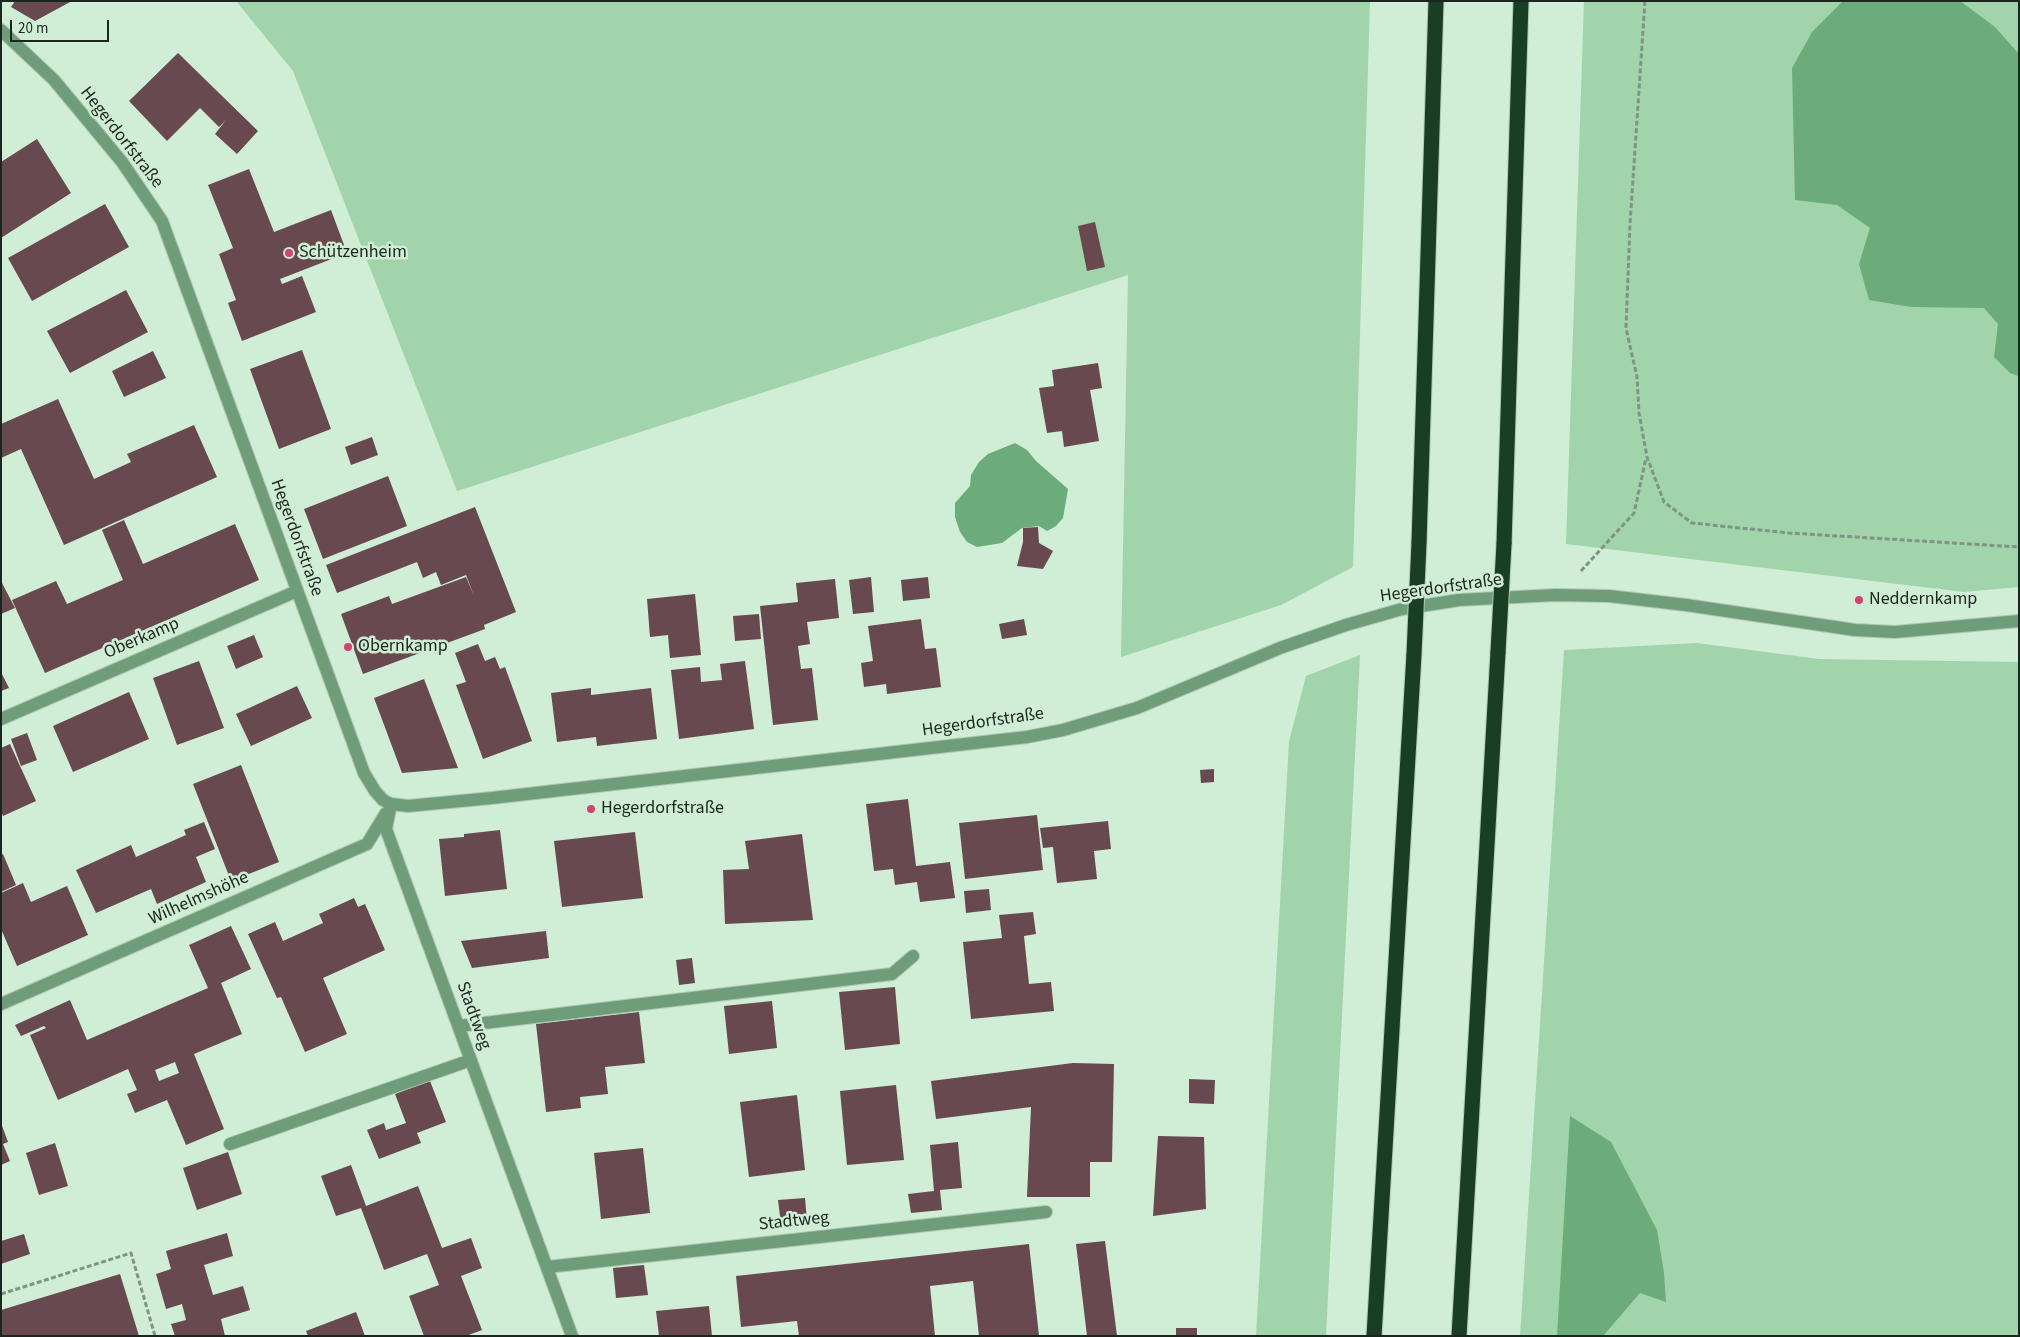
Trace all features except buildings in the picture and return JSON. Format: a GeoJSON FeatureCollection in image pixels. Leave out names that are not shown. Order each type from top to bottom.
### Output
{"type":"FeatureCollection","features":[{"type":"Feature","properties":{"kind":"highway"},"geometry":{"type":"LineString","coordinates":[[1374,1336],[1414,654],[1436,1]]}},
{"type":"Feature","properties":{"kind":"highway"},"geometry":{"type":"LineString","coordinates":[[1460,1336],[1504,544],[1522,1]]}},
{"type":"Feature","properties":{"kind":"street","name":"Hegerdorfstraße"},"geometry":{"type":"LineString","coordinates":[[1,30],[54,80],[122,162],[162,221],[364,773],[382,800],[391,804],[408,806],[502,797],[1027,736],[1064,730],[1137,708],[1280,648],[1346,625],[1402,609],[1459,600],[1555,595],[1618,597],[1855,630],[1895,632],[2019,621]]}},
{"type":"Feature","properties":{"kind":"street","name":"Oberkamp"},"geometry":{"type":"LineString","coordinates":[[1,719],[297,591]]}},
{"type":"Feature","properties":{"kind":"street","name":"Wilhelmshöhe"},"geometry":{"type":"LineString","coordinates":[[1,1004],[367,844],[391,804]]}},
{"type":"Feature","properties":{"kind":"street","name":"Stadtweg"},"geometry":{"type":"LineString","coordinates":[[391,804],[386,829],[572,1336]]}},
{"type":"Feature","properties":{"kind":"street"},"geometry":{"type":"LineString","coordinates":[[459,1026],[892,974],[913,956]]}},
{"type":"Feature","properties":{"kind":"street"},"geometry":{"type":"LineString","coordinates":[[230,1144],[471,1060]]}},
{"type":"Feature","properties":{"kind":"street","name":"Stadtweg"},"geometry":{"type":"LineString","coordinates":[[546,1267],[1046,1212]]}},
{"type":"Feature","properties":{"kind":"path"},"geometry":{"type":"LineString","coordinates":[[1645,1],[1630,224],[1626,328],[1636,377],[1646,457],[1664,502],[1692,523],[1789,533],[2019,547]]}},
{"type":"Feature","properties":{"kind":"path"},"geometry":{"type":"LineString","coordinates":[[1555,595],[1593,559],[1634,513],[1646,457]]}},
{"type":"Feature","properties":{"kind":"path"},"geometry":{"type":"LineString","coordinates":[[1,1294],[131,1253],[155,1336]]}},
{"type":"Feature","properties":{"kind":"shaded area"},"geometry":{"type":"Polygon","coordinates":[[[236,1],[1370,1],[1353,567],[1281,605],[1121,657],[1128,275],[457,491],[293,71],[236,1]]]}},
{"type":"Feature","properties":{"kind":"shaded area"},"geometry":{"type":"Polygon","coordinates":[[[1584,1],[2019,1],[2019,587],[1964,592],[1566,544],[1584,1]]]}},
{"type":"Feature","properties":{"kind":"shaded area"},"geometry":{"type":"Polygon","coordinates":[[[1843,1],[1960,1],[1995,27],[2019,54],[2019,376],[2010,373],[1994,357],[1998,324],[1984,308],[1911,307],[1869,300],[1859,264],[1870,228],[1837,205],[1795,200],[1792,68],[1812,32],[1843,1]]]}},
{"type":"Feature","properties":{"kind":"shaded area"},"geometry":{"type":"Polygon","coordinates":[[[1015,443],[1027,450],[1036,461],[1068,489],[1063,518],[1056,526],[1047,531],[1039,526],[1022,528],[1002,543],[977,547],[967,542],[960,532],[955,517],[955,503],[970,486],[971,475],[979,462],[988,454],[1015,443]]]}},
{"type":"Feature","properties":{"kind":"shaded area"},"geometry":{"type":"Polygon","coordinates":[[[1697,643],[1819,659],[2019,662],[2019,1336],[1520,1336],[1564,650],[1697,643]]]}},
{"type":"Feature","properties":{"kind":"shaded area"},"geometry":{"type":"Polygon","coordinates":[[[1360,655],[1326,1336],[1256,1336],[1289,741],[1306,676],[1360,655]]]}},
{"type":"Feature","properties":{"kind":"shaded area"},"geometry":{"type":"Polygon","coordinates":[[[1570,1116],[1611,1142],[1657,1230],[1664,1273],[1666,1302],[1640,1293],[1603,1336],[1557,1336],[1570,1116]]]}},
{"type":"Feature","properties":{"kind":"place","name":"Schützenheim"},"geometry":{"type":"Point","coordinates":[289,253]}},
{"type":"Feature","properties":{"kind":"place","name":"Neddernkamp"},"geometry":{"type":"Point","coordinates":[1859,600]}},
{"type":"Feature","properties":{"kind":"place","name":"Obernkamp"},"geometry":{"type":"Point","coordinates":[348,647]}},
{"type":"Feature","properties":{"kind":"place","name":"Hegerdorfstraße"},"geometry":{"type":"Point","coordinates":[591,809]}}]}
